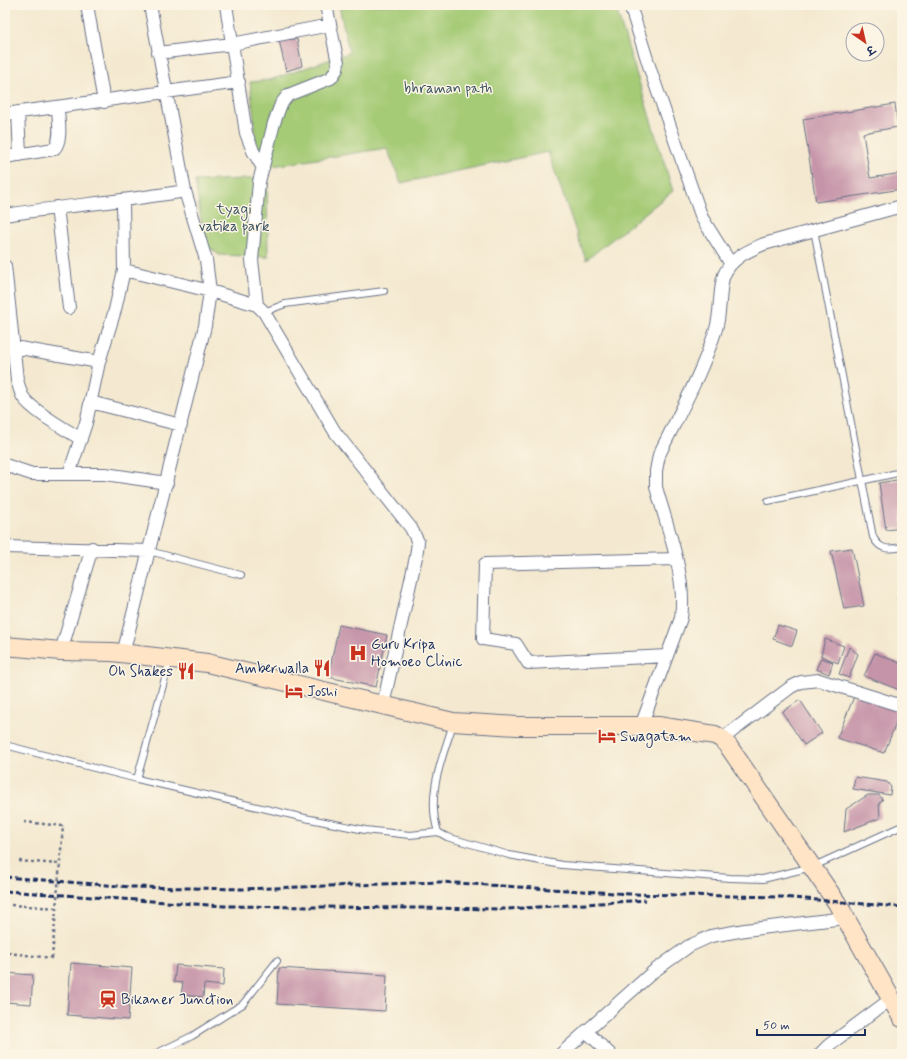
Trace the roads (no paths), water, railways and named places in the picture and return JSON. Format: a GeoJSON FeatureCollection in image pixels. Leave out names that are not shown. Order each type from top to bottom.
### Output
{"type":"FeatureCollection","features":[{"type":"Feature","properties":{"kind":"street"},"geometry":{"type":"LineString","coordinates":[[86,5],[104,102]]}},
{"type":"Feature","properties":{"kind":"street"},"geometry":{"type":"LineString","coordinates":[[123,654],[167,483],[205,326],[210,291],[206,260],[185,192],[150,5]]}},
{"type":"Feature","properties":{"kind":"street"},"geometry":{"type":"LineString","coordinates":[[226,5],[246,133],[253,152],[262,168]]}},
{"type":"Feature","properties":{"kind":"street"},"geometry":{"type":"LineString","coordinates":[[326,5],[338,63],[331,78],[292,92],[284,98],[274,124],[259,182],[252,260],[261,309],[335,432],[411,528],[418,542],[416,557],[382,705]]}},
{"type":"Feature","properties":{"kind":"street"},"geometry":{"type":"LineString","coordinates":[[630,5],[657,90],[702,218],[731,264]]}},
{"type":"Feature","properties":{"kind":"street"},"geometry":{"type":"LineString","coordinates":[[158,53],[232,44],[330,25]]}},
{"type":"Feature","properties":{"kind":"street"},"geometry":{"type":"LineString","coordinates":[[5,114],[104,102],[238,82]]}},
{"type":"Feature","properties":{"kind":"street"},"geometry":{"type":"LineString","coordinates":[[5,157],[54,150],[58,146],[58,107]]}},
{"type":"Feature","properties":{"kind":"street"},"geometry":{"type":"LineString","coordinates":[[18,112],[20,155]]}},
{"type":"Feature","properties":{"kind":"street"},"geometry":{"type":"LineString","coordinates":[[5,215],[57,207],[123,201],[185,192]]}},
{"type":"Feature","properties":{"kind":"street"},"geometry":{"type":"LineString","coordinates":[[69,474],[81,438],[99,362],[115,310],[124,270],[123,201]]}},
{"type":"Feature","properties":{"kind":"street"},"geometry":{"type":"LineString","coordinates":[[641,726],[681,618],[683,603],[683,585],[656,487],[656,471],[659,455],[711,344],[719,315],[723,276],[731,264],[743,253],[764,244],[902,206]]}},
{"type":"Feature","properties":{"kind":"street"},"geometry":{"type":"LineString","coordinates":[[57,207],[69,308]]}},
{"type":"Feature","properties":{"kind":"street"},"geometry":{"type":"LineString","coordinates":[[5,266],[17,380],[24,398],[57,424],[81,438]]}},
{"type":"Feature","properties":{"kind":"street"},"geometry":{"type":"LineString","coordinates":[[124,270],[210,291],[261,309]]}},
{"type":"Feature","properties":{"kind":"street"},"geometry":{"type":"LineString","coordinates":[[14,347],[99,362]]}},
{"type":"Feature","properties":{"kind":"street"},"geometry":{"type":"LineString","coordinates":[[90,402],[181,425]]}},
{"type":"Feature","properties":{"kind":"street"},"geometry":{"type":"LineString","coordinates":[[5,465],[32,474],[105,474],[167,483]]}},
{"type":"Feature","properties":{"kind":"street"},"geometry":{"type":"LineString","coordinates":[[5,547],[92,548],[149,551]]}},
{"type":"Feature","properties":{"kind":"street"},"geometry":{"type":"LineString","coordinates":[[61,651],[92,548]]}},
{"type":"Feature","properties":{"kind":"street"},"geometry":{"type":"LineString","coordinates":[[667,656],[528,663],[516,644],[483,640],[485,564],[676,559]]}},
{"type":"Feature","properties":{"kind":"street"},"geometry":{"type":"LineString","coordinates":[[6,648],[123,654],[207,662],[454,722],[517,726],[658,726],[714,736],[722,739],[729,746],[845,918],[902,1018]]}},
{"type":"Feature","properties":{"kind":"street"},"geometry":{"type":"LineString","coordinates":[[722,739],[791,687],[802,682],[819,680],[902,706]]}},
{"type":"Feature","properties":{"kind":"street"},"geometry":{"type":"LineString","coordinates":[[561,1054],[654,971],[688,946],[711,936],[745,930],[845,918]]}},
{"type":"Feature","properties":{"kind":"street"},"geometry":{"type":"LineString","coordinates":[[820,1054],[829,1045],[891,999]]}},
{"type":"Feature","properties":{"kind":"street"},"geometry":{"type":"LineString","coordinates":[[586,1031],[610,1054]]}},
{"type":"Feature","properties":{"kind":"lane"},"geometry":{"type":"LineString","coordinates":[[814,230],[873,537],[877,545],[883,549],[902,547]]}},
{"type":"Feature","properties":{"kind":"lane"},"geometry":{"type":"LineString","coordinates":[[261,309],[285,304],[384,291]]}},
{"type":"Feature","properties":{"kind":"lane"},"geometry":{"type":"LineString","coordinates":[[768,501],[862,479],[902,472]]}},
{"type":"Feature","properties":{"kind":"lane"},"geometry":{"type":"LineString","coordinates":[[149,551],[241,574]]}},
{"type":"Feature","properties":{"kind":"lane"},"geometry":{"type":"LineString","coordinates":[[137,779],[170,659]]}},
{"type":"Feature","properties":{"kind":"lane"},"geometry":{"type":"LineString","coordinates":[[438,832],[434,820],[434,789],[454,722]]}},
{"type":"Feature","properties":{"kind":"lane"},"geometry":{"type":"LineString","coordinates":[[5,745],[137,779],[305,818],[365,830],[410,835],[438,832],[447,837],[508,855],[562,865],[730,878],[763,879],[812,867],[902,826]]}},
{"type":"Feature","properties":{"kind":"lane"},"geometry":{"type":"LineString","coordinates":[[155,1054],[192,1036],[243,1004],[277,961]]}},
{"type":"Feature","properties":{"kind":"railway"},"geometry":{"type":"LineString","coordinates":[[5,877],[132,887],[243,889],[440,882],[630,894],[781,897],[902,907]]}},
{"type":"Feature","properties":{"kind":"railway"},"geometry":{"type":"LineString","coordinates":[[5,891],[224,906],[508,909],[646,900]]}},
{"type":"Feature","properties":{"kind":"place","name":"Guru Kripa Homoeo Clinic"},"geometry":{"type":"Point","coordinates":[358,653]}},
{"type":"Feature","properties":{"kind":"place","name":"Amberwalla"},"geometry":{"type":"Point","coordinates":[322,668]}},
{"type":"Feature","properties":{"kind":"place","name":"Oh Shakes"},"geometry":{"type":"Point","coordinates":[186,671]}},
{"type":"Feature","properties":{"kind":"place","name":"Joshi"},"geometry":{"type":"Point","coordinates":[294,691]}},
{"type":"Feature","properties":{"kind":"place","name":"Swagatam"},"geometry":{"type":"Point","coordinates":[607,736]}},
{"type":"Feature","properties":{"kind":"place","name":"Bikaner Junction"},"geometry":{"type":"Point","coordinates":[108,999]}},
{"type":"Feature","properties":{"kind":"park label","name":"bhraman path"},"geometry":{"type":"Point","coordinates":[448,88]}},
{"type":"Feature","properties":{"kind":"park label","name":"tyagi vatika park"},"geometry":{"type":"Point","coordinates":[234,218]}}]}
